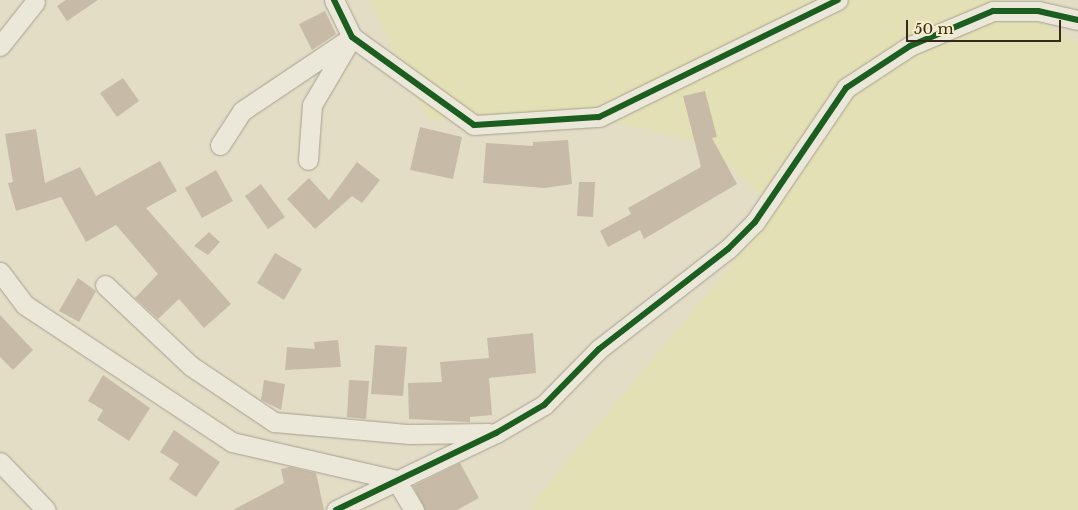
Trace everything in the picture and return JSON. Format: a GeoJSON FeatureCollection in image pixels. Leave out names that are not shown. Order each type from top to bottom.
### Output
{"type":"FeatureCollection","features":[{"type":"Feature","properties":{"kind":"street"},"geometry":{"type":"LineString","coordinates":[[334,0],[352,37],[474,125],[600,117],[838,0]]}},
{"type":"Feature","properties":{"kind":"street"},"geometry":{"type":"LineString","coordinates":[[0,46],[35,2]]}},
{"type":"Feature","properties":{"kind":"street"},"geometry":{"type":"LineString","coordinates":[[336,510],[496,433],[544,404],[599,349],[728,249],[755,222],[846,88],[910,46],[992,11],[1038,11],[1078,20]]}},
{"type":"Feature","properties":{"kind":"street"},"geometry":{"type":"LineString","coordinates":[[220,146],[242,112],[352,37]]}},
{"type":"Feature","properties":{"kind":"street"},"geometry":{"type":"LineString","coordinates":[[308,160],[312,105],[352,37]]}},
{"type":"Feature","properties":{"kind":"street"},"geometry":{"type":"LineString","coordinates":[[0,272],[25,305],[232,442],[396,480],[414,510]]}},
{"type":"Feature","properties":{"kind":"street"},"geometry":{"type":"LineString","coordinates":[[105,285],[191,366],[274,422],[409,434],[496,433]]}},
{"type":"Feature","properties":{"kind":"street"},"geometry":{"type":"LineString","coordinates":[[0,462],[46,510]]}},
{"type":"Feature","properties":{"kind":"shaded area"},"geometry":{"type":"Polygon","coordinates":[[[369,0],[997,0],[1078,42],[1078,510],[531,510],[533,502],[777,210],[706,144],[582,114],[428,120],[369,0]]]}},
{"type":"Feature","properties":{"kind":"building"},"geometry":{"type":"Polygon","coordinates":[[[66,0],[98,0],[67,21],[57,6],[66,0]]]}},
{"type":"Feature","properties":{"kind":"building"},"geometry":{"type":"Polygon","coordinates":[[[325,11],[336,34],[312,50],[299,24],[325,11]]]}},
{"type":"Feature","properties":{"kind":"building"},"geometry":{"type":"Polygon","coordinates":[[[123,78],[139,101],[117,117],[100,93],[123,78]]]}},
{"type":"Feature","properties":{"kind":"building"},"geometry":{"type":"Polygon","coordinates":[[[705,91],[717,137],[712,138],[737,184],[644,239],[640,230],[608,247],[600,231],[631,214],[628,208],[701,167],[683,96],[705,91]]]}},
{"type":"Feature","properties":{"kind":"building"},"geometry":{"type":"Polygon","coordinates":[[[420,127],[462,137],[453,179],[410,170],[420,127]]]}},
{"type":"Feature","properties":{"kind":"building"},"geometry":{"type":"Polygon","coordinates":[[[36,129],[45,183],[80,167],[96,196],[160,161],[177,191],[146,208],[231,304],[204,328],[179,299],[158,319],[135,298],[158,274],[116,225],[86,242],[61,197],[16,211],[8,183],[13,182],[5,134],[36,129]]]}},
{"type":"Feature","properties":{"kind":"building"},"geometry":{"type":"Polygon","coordinates":[[[568,140],[572,184],[544,188],[483,183],[486,143],[533,146],[533,142],[568,140]]]}},
{"type":"Feature","properties":{"kind":"building"},"geometry":{"type":"Polygon","coordinates":[[[357,162],[380,180],[362,203],[352,196],[315,229],[287,199],[309,178],[329,200],[357,162]]]}},
{"type":"Feature","properties":{"kind":"building"},"geometry":{"type":"Polygon","coordinates":[[[216,170],[233,201],[202,218],[185,188],[216,170]]]}},
{"type":"Feature","properties":{"kind":"building"},"geometry":{"type":"Polygon","coordinates":[[[579,182],[595,182],[593,217],[577,216],[579,182]]]}},
{"type":"Feature","properties":{"kind":"building"},"geometry":{"type":"Polygon","coordinates":[[[261,184],[285,217],[268,229],[245,196],[261,184]]]}},
{"type":"Feature","properties":{"kind":"building"},"geometry":{"type":"Polygon","coordinates":[[[209,232],[220,242],[208,255],[194,246],[209,232]]]}},
{"type":"Feature","properties":{"kind":"building"},"geometry":{"type":"Polygon","coordinates":[[[275,253],[302,269],[284,300],[257,283],[275,253]]]}},
{"type":"Feature","properties":{"kind":"building"},"geometry":{"type":"Polygon","coordinates":[[[78,278],[96,291],[79,322],[59,311],[78,278]]]}},
{"type":"Feature","properties":{"kind":"building"},"geometry":{"type":"Polygon","coordinates":[[[0,315],[33,350],[13,370],[0,357],[0,315]]]}},
{"type":"Feature","properties":{"kind":"building"},"geometry":{"type":"Polygon","coordinates":[[[533,333],[536,373],[489,378],[492,415],[470,417],[470,422],[409,419],[408,383],[442,382],[440,362],[489,358],[487,338],[533,333]]]}},
{"type":"Feature","properties":{"kind":"building"},"geometry":{"type":"Polygon","coordinates":[[[338,340],[341,367],[285,370],[287,347],[315,349],[314,342],[338,340]]]}},
{"type":"Feature","properties":{"kind":"building"},"geometry":{"type":"Polygon","coordinates":[[[375,345],[407,347],[403,396],[371,394],[375,345]]]}},
{"type":"Feature","properties":{"kind":"building"},"geometry":{"type":"Polygon","coordinates":[[[103,375],[150,408],[129,441],[97,420],[103,410],[88,401],[103,375]]]}},
{"type":"Feature","properties":{"kind":"building"},"geometry":{"type":"Polygon","coordinates":[[[264,380],[285,384],[281,410],[261,400],[264,380]]]}},
{"type":"Feature","properties":{"kind":"building"},"geometry":{"type":"Polygon","coordinates":[[[349,380],[369,381],[366,419],[347,417],[349,380]]]}},
{"type":"Feature","properties":{"kind":"building"},"geometry":{"type":"Polygon","coordinates":[[[174,430],[220,462],[196,497],[169,479],[179,464],[160,452],[174,430]]]}},
{"type":"Feature","properties":{"kind":"building"},"geometry":{"type":"Polygon","coordinates":[[[460,463],[479,498],[457,510],[425,510],[413,486],[460,463]]]}},
{"type":"Feature","properties":{"kind":"building"},"geometry":{"type":"Polygon","coordinates":[[[290,467],[316,473],[324,510],[233,510],[284,483],[281,469],[290,467]]]}},
{"type":"Feature","properties":{"kind":"cycle path"},"geometry":{"type":"LineString","coordinates":[[334,0],[352,37],[474,125],[599,117],[838,0]]}},
{"type":"Feature","properties":{"kind":"cycle path"},"geometry":{"type":"LineString","coordinates":[[336,510],[496,433],[544,405],[599,349],[728,249],[755,222],[846,88],[910,46],[993,11],[1038,11],[1078,20]]}}]}
